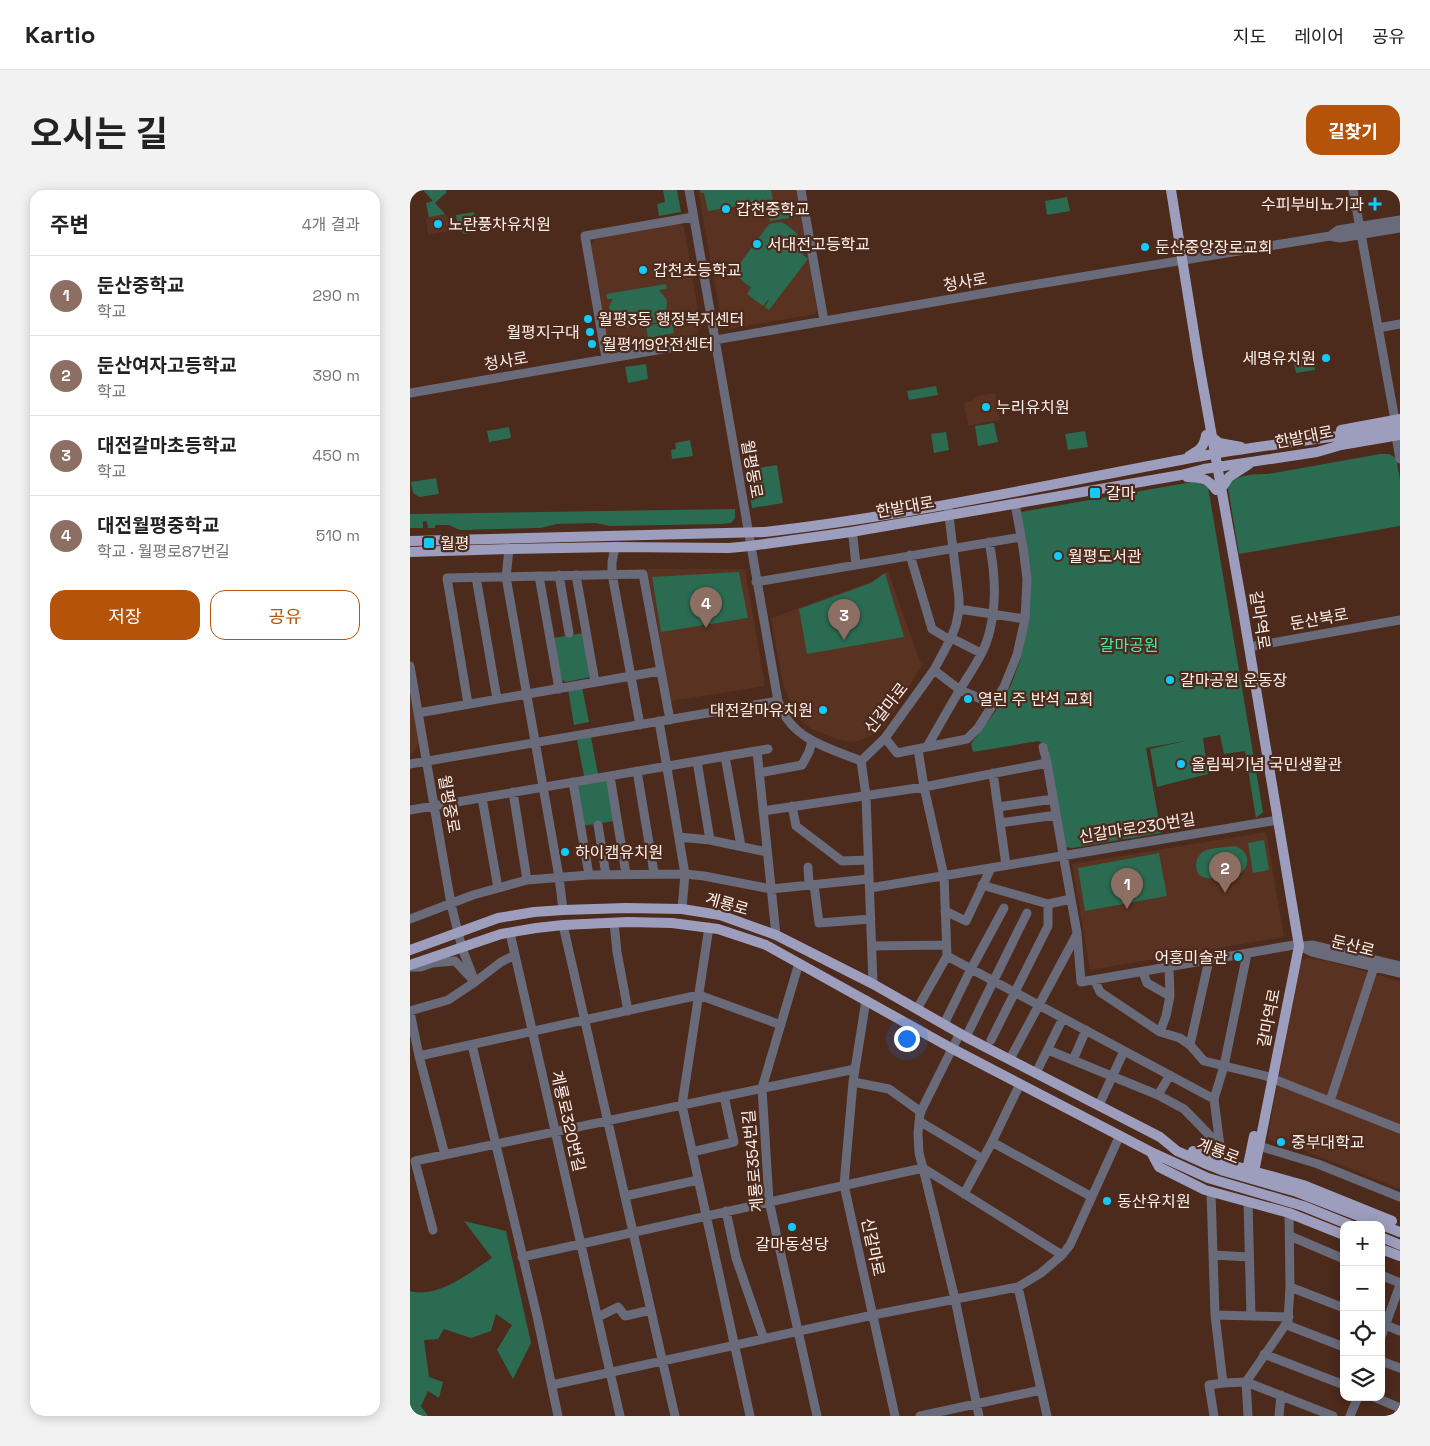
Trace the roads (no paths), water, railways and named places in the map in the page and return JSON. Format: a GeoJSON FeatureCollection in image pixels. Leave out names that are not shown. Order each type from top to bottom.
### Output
{"type":"FeatureCollection","features":[{"type":"Feature","properties":{"kind":"main road","name":"갈마역로"},"geometry":{"type":"LineString","coordinates":[[1164,190],[1179,260],[1296,945],[1250,1171]]}},
{"type":"Feature","properties":{"kind":"main road","name":"갈마역로"},"geometry":{"type":"LineString","coordinates":[[1171,190],[1179,260]]}},
{"type":"Feature","properties":{"kind":"main road","name":"한밭대로"},"geometry":{"type":"LineString","coordinates":[[410,541],[765,532],[818,526],[1212,455],[1314,439],[1340,437],[1398,422]]}},
{"type":"Feature","properties":{"kind":"main road"},"geometry":{"type":"LineString","coordinates":[[1178,462],[1199,450],[1209,436],[1219,443],[1249,450]]}},
{"type":"Feature","properties":{"kind":"main road","name":"한밭대로"},"geometry":{"type":"LineString","coordinates":[[410,552],[509,548],[729,548],[750,546],[851,532],[1015,504],[1253,461],[1318,452],[1341,445],[1399,440]]}},
{"type":"Feature","properties":{"kind":"main road"},"geometry":{"type":"LineString","coordinates":[[1181,475],[1187,478],[1204,479],[1218,490],[1229,477],[1253,461]]}},
{"type":"Feature","properties":{"kind":"main road","name":"갈마역로"},"geometry":{"type":"LineString","coordinates":[[1246,647],[1272,821],[1296,945]]}},
{"type":"Feature","properties":{"kind":"main road","name":"계룡로"},"geometry":{"type":"LineString","coordinates":[[410,950],[498,918],[534,912],[626,908],[682,909],[720,916],[776,935],[873,984],[963,1035],[1160,1137],[1177,1151],[1224,1171],[1297,1192],[1400,1232]]}},
{"type":"Feature","properties":{"kind":"main road","name":"계룡로"},"geometry":{"type":"LineString","coordinates":[[410,966],[501,934],[563,925],[672,923],[718,929],[766,945],[951,1048],[1151,1152],[1208,1178],[1303,1206],[1340,1221]]}},
{"type":"Feature","properties":{"kind":"main road","name":"신갈마로"},"geometry":{"type":"LineString","coordinates":[[866,1000],[873,984]]}},
{"type":"Feature","properties":{"kind":"main road","name":"갈마역로"},"geometry":{"type":"LineString","coordinates":[[1250,1171],[1259,1146],[1269,1077]]}},
{"type":"Feature","properties":{"kind":"main road"},"geometry":{"type":"LineString","coordinates":[[1160,1137],[1224,1164],[1303,1185],[1400,1224]]}},
{"type":"Feature","properties":{"kind":"main road"},"geometry":{"type":"LineString","coordinates":[[1151,1152],[1159,1167],[1211,1192],[1289,1213],[1340,1232]]}},
{"type":"Feature","properties":{"kind":"main road"},"geometry":{"type":"LineString","coordinates":[[1385,1239],[1400,1245]]}},
{"type":"Feature","properties":{"kind":"main road"},"geometry":{"type":"LineString","coordinates":[[1385,1250],[1400,1256]]}},
{"type":"Feature","properties":{"kind":"street","name":"월평동로"},"geometry":{"type":"LineString","coordinates":[[689,190],[778,701],[786,718],[812,741],[861,761]]}},
{"type":"Feature","properties":{"kind":"street"},"geometry":{"type":"LineString","coordinates":[[801,190],[824,321]]}},
{"type":"Feature","properties":{"kind":"street"},"geometry":{"type":"LineString","coordinates":[[1353,190],[1378,328],[1398,422]]}},
{"type":"Feature","properties":{"kind":"street"},"geometry":{"type":"LineString","coordinates":[[606,358],[585,236],[693,217]]}},
{"type":"Feature","properties":{"kind":"street","name":"청사로"},"geometry":{"type":"LineString","coordinates":[[1361,231],[1400,220]]}},
{"type":"Feature","properties":{"kind":"street","name":"청사로"},"geometry":{"type":"LineString","coordinates":[[410,393],[1179,260],[1330,236],[1338,230],[1361,231],[1400,228]]}},
{"type":"Feature","properties":{"kind":"street"},"geometry":{"type":"LineString","coordinates":[[1378,328],[1400,324]]}},
{"type":"Feature","properties":{"kind":"street"},"geometry":{"type":"LineString","coordinates":[[1399,440],[1400,459]]}},
{"type":"Feature","properties":{"kind":"street","name":"신갈마로"},"geometry":{"type":"LineString","coordinates":[[873,984],[866,796],[861,761],[885,738],[934,670],[956,625],[959,609],[958,579],[948,515],[948,503]]}},
{"type":"Feature","properties":{"kind":"street"},"geometry":{"type":"LineString","coordinates":[[885,738],[897,753],[967,739],[978,728],[1004,687],[1017,655],[1025,619],[1027,579],[1015,504]]}},
{"type":"Feature","properties":{"kind":"street"},"geometry":{"type":"LineString","coordinates":[[851,532],[856,565]]}},
{"type":"Feature","properties":{"kind":"street"},"geometry":{"type":"LineString","coordinates":[[756,582],[1021,537]]}},
{"type":"Feature","properties":{"kind":"street"},"geometry":{"type":"LineString","coordinates":[[917,1009],[947,956],[944,876],[924,787],[922,748],[976,666],[990,631],[995,578],[989,542]]}},
{"type":"Feature","properties":{"kind":"street"},"geometry":{"type":"LineString","coordinates":[[614,547],[612,574],[640,725]]}},
{"type":"Feature","properties":{"kind":"street"},"geometry":{"type":"LineString","coordinates":[[509,548],[506,577],[559,877],[562,910]]}},
{"type":"Feature","properties":{"kind":"street"},"geometry":{"type":"LineString","coordinates":[[910,555],[932,629],[981,653]]}},
{"type":"Feature","properties":{"kind":"street"},"geometry":{"type":"LineString","coordinates":[[468,704],[447,578],[643,574],[670,720]]}},
{"type":"Feature","properties":{"kind":"street"},"geometry":{"type":"LineString","coordinates":[[559,575],[569,633]]}},
{"type":"Feature","properties":{"kind":"street"},"geometry":{"type":"LineString","coordinates":[[576,575],[596,682]]}},
{"type":"Feature","properties":{"kind":"street"},"geometry":{"type":"LineString","coordinates":[[539,576],[559,689]]}},
{"type":"Feature","properties":{"kind":"street"},"geometry":{"type":"LineString","coordinates":[[476,577],[497,699]]}},
{"type":"Feature","properties":{"kind":"street"},"geometry":{"type":"LineString","coordinates":[[959,609],[1025,619]]}},
{"type":"Feature","properties":{"kind":"street","name":"둔산북로"},"geometry":{"type":"LineString","coordinates":[[1246,647],[1400,620]]}},
{"type":"Feature","properties":{"kind":"street","name":"월평중로"},"geometry":{"type":"LineString","coordinates":[[410,666],[451,904],[462,948],[475,982]]}},
{"type":"Feature","properties":{"kind":"street"},"geometry":{"type":"LineString","coordinates":[[934,670],[960,690],[993,704]]}},
{"type":"Feature","properties":{"kind":"street"},"geometry":{"type":"LineString","coordinates":[[418,713],[660,671]]}},
{"type":"Feature","properties":{"kind":"street"},"geometry":{"type":"LineString","coordinates":[[410,764],[778,701]]}},
{"type":"Feature","properties":{"kind":"street"},"geometry":{"type":"LineString","coordinates":[[659,721],[685,874],[682,909]]}},
{"type":"Feature","properties":{"kind":"street"},"geometry":{"type":"LineString","coordinates":[[759,773],[802,764],[809,752],[812,741]]}},
{"type":"Feature","properties":{"kind":"street"},"geometry":{"type":"LineString","coordinates":[[1043,747],[1077,933],[1082,982],[1296,945]]}},
{"type":"Feature","properties":{"kind":"street"},"geometry":{"type":"LineString","coordinates":[[410,810],[768,749]]}},
{"type":"Feature","properties":{"kind":"street"},"geometry":{"type":"LineString","coordinates":[[757,751],[776,935]]}},
{"type":"Feature","properties":{"kind":"street"},"geometry":{"type":"LineString","coordinates":[[725,756],[741,846]]}},
{"type":"Feature","properties":{"kind":"street"},"geometry":{"type":"LineString","coordinates":[[697,761],[710,840]]}},
{"type":"Feature","properties":{"kind":"street"},"geometry":{"type":"LineString","coordinates":[[763,811],[924,787],[1047,763]]}},
{"type":"Feature","properties":{"kind":"street"},"geometry":{"type":"LineString","coordinates":[[637,771],[654,873]]}},
{"type":"Feature","properties":{"kind":"street"},"geometry":{"type":"LineString","coordinates":[[993,773],[1006,865]]}},
{"type":"Feature","properties":{"kind":"street"},"geometry":{"type":"LineString","coordinates":[[610,776],[626,874]]}},
{"type":"Feature","properties":{"kind":"street"},"geometry":{"type":"LineString","coordinates":[[573,782],[589,875]]}},
{"type":"Feature","properties":{"kind":"street"},"geometry":{"type":"LineString","coordinates":[[513,792],[527,880]]}},
{"type":"Feature","properties":{"kind":"street"},"geometry":{"type":"LineString","coordinates":[[482,798],[498,888]]}},
{"type":"Feature","properties":{"kind":"street"},"geometry":{"type":"LineString","coordinates":[[998,807],[1053,799]]}},
{"type":"Feature","properties":{"kind":"street"},"geometry":{"type":"LineString","coordinates":[[792,806],[796,826],[842,861],[868,860]]}},
{"type":"Feature","properties":{"kind":"street"},"geometry":{"type":"LineString","coordinates":[[1000,823],[1056,815]]}},
{"type":"Feature","properties":{"kind":"street","name":"신갈마로230번길"},"geometry":{"type":"LineString","coordinates":[[410,919],[473,895],[527,880],[606,874],[654,873],[704,876],[771,889],[812,885],[870,883],[944,876],[1272,821]]}},
{"type":"Feature","properties":{"kind":"street"},"geometry":{"type":"LineString","coordinates":[[598,825],[606,874]]}},
{"type":"Feature","properties":{"kind":"street"},"geometry":{"type":"LineString","coordinates":[[679,838],[710,840],[767,852]]}},
{"type":"Feature","properties":{"kind":"street"},"geometry":{"type":"LineString","coordinates":[[808,867],[819,923],[871,919]]}},
{"type":"Feature","properties":{"kind":"street"},"geometry":{"type":"LineString","coordinates":[[945,912],[966,921],[991,868]]}},
{"type":"Feature","properties":{"kind":"street"},"geometry":{"type":"LineString","coordinates":[[982,885],[1048,904],[1070,899]]}},
{"type":"Feature","properties":{"kind":"street"},"geometry":{"type":"LineString","coordinates":[[991,1040],[1048,926],[1048,904]]}},
{"type":"Feature","properties":{"kind":"street"},"geometry":{"type":"LineString","coordinates":[[944,1024],[1004,908]]}},
{"type":"Feature","properties":{"kind":"street"},"geometry":{"type":"LineString","coordinates":[[979,1416],[955,1299],[922,1168],[918,1143],[920,1116],[951,1048],[963,1035],[994,981],[1027,913]]}},
{"type":"Feature","properties":{"kind":"street"},"geometry":{"type":"LineString","coordinates":[[614,923],[617,952],[628,1011]]}},
{"type":"Feature","properties":{"kind":"street"},"geometry":{"type":"LineString","coordinates":[[563,925],[675,1416]]}},
{"type":"Feature","properties":{"kind":"street"},"geometry":{"type":"LineString","coordinates":[[709,927],[682,1105],[750,1416]]}},
{"type":"Feature","properties":{"kind":"street","name":"계룡로320번길"},"geometry":{"type":"LineString","coordinates":[[510,933],[620,1416]]}},
{"type":"Feature","properties":{"kind":"street"},"geometry":{"type":"LineString","coordinates":[[1010,1060],[1077,933]]}},
{"type":"Feature","properties":{"kind":"street"},"geometry":{"type":"LineString","coordinates":[[872,946],[946,945]]}},
{"type":"Feature","properties":{"kind":"street","name":"둔산로"},"geometry":{"type":"LineString","coordinates":[[1296,945],[1313,945],[1400,966]]}},
{"type":"Feature","properties":{"kind":"street","name":"둔산로"},"geometry":{"type":"LineString","coordinates":[[1296,945],[1312,952],[1400,973]]}},
{"type":"Feature","properties":{"kind":"street"},"geometry":{"type":"LineString","coordinates":[[1224,1164],[1214,1099],[1224,1066],[1247,954]]}},
{"type":"Feature","properties":{"kind":"street"},"geometry":{"type":"LineString","coordinates":[[445,1154],[419,1056],[410,1011],[448,1000],[501,962],[515,955]]}},
{"type":"Feature","properties":{"kind":"street"},"geometry":{"type":"LineString","coordinates":[[947,956],[1214,1099]]}},
{"type":"Feature","properties":{"kind":"street"},"geometry":{"type":"LineString","coordinates":[[1190,1045],[1210,960]]}},
{"type":"Feature","properties":{"kind":"street"},"geometry":{"type":"LineString","coordinates":[[410,966],[421,967],[432,963],[455,961],[475,982]]}},
{"type":"Feature","properties":{"kind":"street","name":"계룡로354번길"},"geometry":{"type":"LineString","coordinates":[[799,963],[762,1088],[769,1202],[817,1416]]}},
{"type":"Feature","properties":{"kind":"street"},"geometry":{"type":"LineString","coordinates":[[1160,1032],[1170,996],[1170,967]]}},
{"type":"Feature","properties":{"kind":"street"},"geometry":{"type":"LineString","coordinates":[[1330,1101],[1374,967]]}},
{"type":"Feature","properties":{"kind":"street"},"geometry":{"type":"LineString","coordinates":[[1144,972],[1147,983],[1170,996]]}},
{"type":"Feature","properties":{"kind":"street"},"geometry":{"type":"LineString","coordinates":[[1095,981],[1100,992],[1160,1032],[1180,1038],[1190,1045],[1204,1061],[1269,1077],[1400,1129]]}},
{"type":"Feature","properties":{"kind":"street"},"geometry":{"type":"LineString","coordinates":[[419,1056],[699,996],[781,1026]]}},
{"type":"Feature","properties":{"kind":"street","name":"신갈마로"},"geometry":{"type":"LineString","coordinates":[[866,1000],[853,1082],[844,1185],[895,1416]]}},
{"type":"Feature","properties":{"kind":"street"},"geometry":{"type":"LineString","coordinates":[[1036,1073],[1063,1018]]}},
{"type":"Feature","properties":{"kind":"street"},"geometry":{"type":"LineString","coordinates":[[1073,1060],[1086,1030]]}},
{"type":"Feature","properties":{"kind":"street"},"geometry":{"type":"LineString","coordinates":[[472,1045],[537,1316],[558,1416]]}},
{"type":"Feature","properties":{"kind":"street","name":"계룡로"},"geometry":{"type":"LineString","coordinates":[[1048,1050],[1158,1095],[1184,1109],[1220,1146]]}},
{"type":"Feature","properties":{"kind":"street"},"geometry":{"type":"LineString","coordinates":[[1099,1105],[1124,1051]]}},
{"type":"Feature","properties":{"kind":"street"},"geometry":{"type":"LineString","coordinates":[[433,1230],[415,1161],[856,1069]]}},
{"type":"Feature","properties":{"kind":"street"},"geometry":{"type":"LineString","coordinates":[[1158,1095],[1170,1075]]}},
{"type":"Feature","properties":{"kind":"street"},"geometry":{"type":"LineString","coordinates":[[853,1082],[890,1089],[920,1116],[983,1159]]}},
{"type":"Feature","properties":{"kind":"street"},"geometry":{"type":"LineString","coordinates":[[964,1194],[1020,1084]]}},
{"type":"Feature","properties":{"kind":"street"},"geometry":{"type":"LineString","coordinates":[[692,1152],[734,1142],[724,1096]]}},
{"type":"Feature","properties":{"kind":"street"},"geometry":{"type":"LineString","coordinates":[[552,1385],[873,1315],[1018,1286],[1041,1272],[1062,1255],[1070,1245],[1120,1135]]}},
{"type":"Feature","properties":{"kind":"street"},"geometry":{"type":"LineString","coordinates":[[992,1142],[1092,1197]]}},
{"type":"Feature","properties":{"kind":"street"},"geometry":{"type":"LineString","coordinates":[[1259,1146],[1318,1164],[1400,1197]]}},
{"type":"Feature","properties":{"kind":"street"},"geometry":{"type":"LineString","coordinates":[[522,1257],[922,1168],[1062,1255]]}},
{"type":"Feature","properties":{"kind":"street"},"geometry":{"type":"LineString","coordinates":[[625,1196],[698,1180]]}},
{"type":"Feature","properties":{"kind":"street"},"geometry":{"type":"LineString","coordinates":[[1211,1192],[1215,1315],[1223,1383]]}},
{"type":"Feature","properties":{"kind":"street"},"geometry":{"type":"LineString","coordinates":[[1248,1202],[1252,1316]]}},
{"type":"Feature","properties":{"kind":"street"},"geometry":{"type":"LineString","coordinates":[[726,1211],[736,1258],[764,1339]]}},
{"type":"Feature","properties":{"kind":"street"},"geometry":{"type":"LineString","coordinates":[[1248,1416],[1246,1382],[1288,1321],[1290,1287],[1289,1213]]}},
{"type":"Feature","properties":{"kind":"street"},"geometry":{"type":"LineString","coordinates":[[1290,1236],[1340,1257]]}},
{"type":"Feature","properties":{"kind":"street"},"geometry":{"type":"LineString","coordinates":[[1213,1255],[1249,1258]]}},
{"type":"Feature","properties":{"kind":"street"},"geometry":{"type":"LineString","coordinates":[[1385,1277],[1400,1284],[1385,1322]]}},
{"type":"Feature","properties":{"kind":"street"},"geometry":{"type":"LineString","coordinates":[[1018,1286],[1047,1416]]}},
{"type":"Feature","properties":{"kind":"street"},"geometry":{"type":"LineString","coordinates":[[1290,1287],[1340,1306]]}},
{"type":"Feature","properties":{"kind":"street"},"geometry":{"type":"LineString","coordinates":[[598,1317],[618,1308],[625,1316],[651,1310]]}},
{"type":"Feature","properties":{"kind":"street"},"geometry":{"type":"LineString","coordinates":[[1215,1315],[1252,1316],[1288,1321],[1340,1344]]}},
{"type":"Feature","properties":{"kind":"street"},"geometry":{"type":"LineString","coordinates":[[1385,1324],[1400,1331]]}},
{"type":"Feature","properties":{"kind":"street"},"geometry":{"type":"LineString","coordinates":[[1264,1354],[1340,1383]]}},
{"type":"Feature","properties":{"kind":"street"},"geometry":{"type":"LineString","coordinates":[[1385,1362],[1400,1368]]}},
{"type":"Feature","properties":{"kind":"street"},"geometry":{"type":"LineString","coordinates":[[1214,1416],[1210,1385],[1246,1382],[1281,1395],[1317,1413],[1333,1416]]}},
{"type":"Feature","properties":{"kind":"street"},"geometry":{"type":"LineString","coordinates":[[920,1416],[1041,1390]]}},
{"type":"Feature","properties":{"kind":"street"},"geometry":{"type":"LineString","coordinates":[[1279,1416],[1281,1395]]}},
{"type":"Feature","properties":{"kind":"street"},"geometry":{"type":"LineString","coordinates":[[1350,1416],[1356,1401]]}},
{"type":"Feature","properties":{"kind":"street"},"geometry":{"type":"LineString","coordinates":[[1383,1401],[1400,1408]]}},
{"type":"Feature","properties":{"kind":"place","name":"수피부비뇨기과"},"geometry":{"type":"Point","coordinates":[1375,204]}},
{"type":"Feature","properties":{"kind":"place","name":"갑천중학교"},"geometry":{"type":"Point","coordinates":[726,209]}},
{"type":"Feature","properties":{"kind":"place","name":"노란풍차유치원"},"geometry":{"type":"Point","coordinates":[438,224]}},
{"type":"Feature","properties":{"kind":"place","name":"서대전고등학교"},"geometry":{"type":"Point","coordinates":[757,244]}},
{"type":"Feature","properties":{"kind":"place","name":"둔산중앙장로교회"},"geometry":{"type":"Point","coordinates":[1145,247]}},
{"type":"Feature","properties":{"kind":"place","name":"갑천초등학교"},"geometry":{"type":"Point","coordinates":[643,270]}},
{"type":"Feature","properties":{"kind":"place","name":"월평3동 행정복지센터"},"geometry":{"type":"Point","coordinates":[588,319]}},
{"type":"Feature","properties":{"kind":"place","name":"월평지구대"},"geometry":{"type":"Point","coordinates":[590,332]}},
{"type":"Feature","properties":{"kind":"place","name":"월평119안전센터"},"geometry":{"type":"Point","coordinates":[592,344]}},
{"type":"Feature","properties":{"kind":"place","name":"세명유치원"},"geometry":{"type":"Point","coordinates":[1326,358]}},
{"type":"Feature","properties":{"kind":"place","name":"누리유치원"},"geometry":{"type":"Point","coordinates":[986,407]}},
{"type":"Feature","properties":{"kind":"place","name":"갈마"},"geometry":{"type":"Point","coordinates":[1095,493]}},
{"type":"Feature","properties":{"kind":"place","name":"월평"},"geometry":{"type":"Point","coordinates":[429,543]}},
{"type":"Feature","properties":{"kind":"place","name":"월평도서관"},"geometry":{"type":"Point","coordinates":[1058,556]}},
{"type":"Feature","properties":{"kind":"place","name":"대전월평중학교"},"geometry":{"type":"Point","coordinates":[706,628]}},
{"type":"Feature","properties":{"kind":"place","name":"대전갈마초등학교"},"geometry":{"type":"Point","coordinates":[844,640]}},
{"type":"Feature","properties":{"kind":"place","name":"갈마공원 운동장"},"geometry":{"type":"Point","coordinates":[1170,680]}},
{"type":"Feature","properties":{"kind":"place","name":"열린 주 반석 교회"},"geometry":{"type":"Point","coordinates":[968,699]}},
{"type":"Feature","properties":{"kind":"place","name":"대전갈마유치원"},"geometry":{"type":"Point","coordinates":[823,710]}},
{"type":"Feature","properties":{"kind":"place","name":"올림픽기념 국민생활관"},"geometry":{"type":"Point","coordinates":[1181,764]}},
{"type":"Feature","properties":{"kind":"place","name":"하이캠유치원"},"geometry":{"type":"Point","coordinates":[565,852]}},
{"type":"Feature","properties":{"kind":"place","name":"둔산여자고등학교"},"geometry":{"type":"Point","coordinates":[1225,893]}},
{"type":"Feature","properties":{"kind":"place","name":"둔산중학교"},"geometry":{"type":"Point","coordinates":[1127,909]}},
{"type":"Feature","properties":{"kind":"place","name":"어흥미술관"},"geometry":{"type":"Point","coordinates":[1238,957]}},
{"type":"Feature","properties":{"kind":"place","name":"중부대학교"},"geometry":{"type":"Point","coordinates":[1281,1142]}},
{"type":"Feature","properties":{"kind":"place","name":"동산유치원"},"geometry":{"type":"Point","coordinates":[1107,1201]}},
{"type":"Feature","properties":{"kind":"place","name":"갈마동성당"},"geometry":{"type":"Point","coordinates":[792,1227]}},
{"type":"Feature","properties":{"kind":"park label","name":"갈마공원"},"geometry":{"type":"Point","coordinates":[1129,645]}}]}
